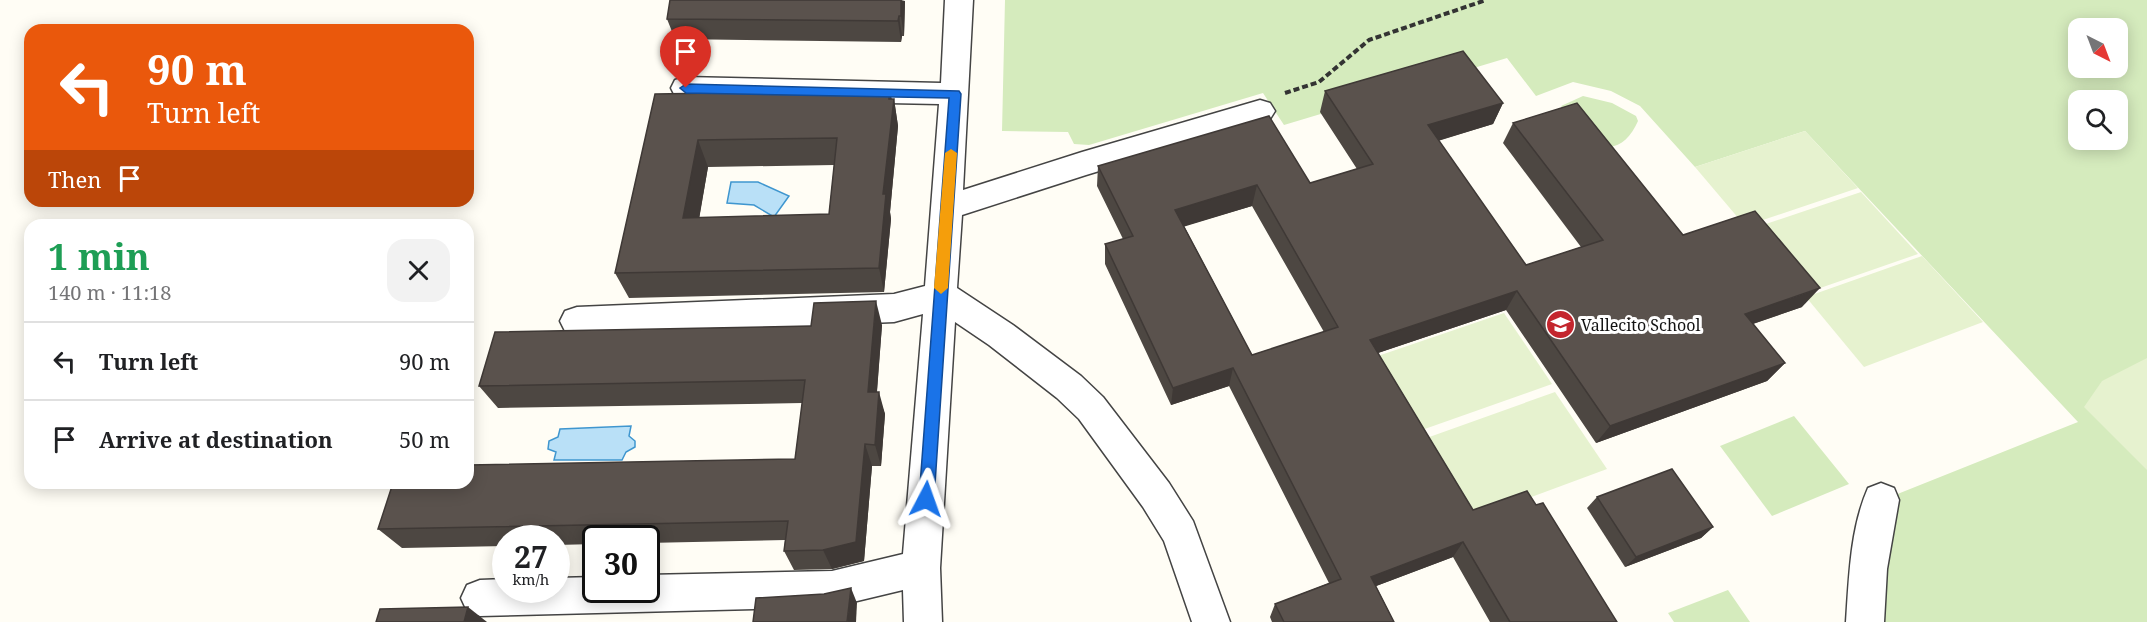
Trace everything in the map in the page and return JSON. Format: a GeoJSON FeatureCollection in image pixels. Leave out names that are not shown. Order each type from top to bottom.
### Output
{"type":"FeatureCollection","features":[{"type":"Feature","properties":{"kind":"street"},"geometry":{"type":"LineString","coordinates":[[923,622],[921,567],[955,94],[959,0]]}},
{"type":"Feature","properties":{"kind":"street"},"geometry":{"type":"LineString","coordinates":[[686,88],[955,94]]}},
{"type":"Feature","properties":{"kind":"street"},"geometry":{"type":"LineString","coordinates":[[947,208],[1082,164],[1260,111]]}},
{"type":"Feature","properties":{"kind":"street"},"geometry":{"type":"LineString","coordinates":[[577,321],[894,308],[941,295],[1001,335],[1070,387],[1091,408],[1156,495],[1180,532],[1211,622]]}},
{"type":"Feature","properties":{"kind":"street"},"geometry":{"type":"LineString","coordinates":[[1865,622],[1868,569],[1881,500]]}},
{"type":"Feature","properties":{"kind":"street"},"geometry":{"type":"LineString","coordinates":[[480,598],[832,589],[921,567]]}},
{"type":"Feature","properties":{"kind":"path"},"geometry":{"type":"LineString","coordinates":[[1260,111],[1264,100],[1319,82],[1369,40],[1486,0]]}},
{"type":"Feature","properties":{"kind":"green space"},"geometry":{"type":"Polygon","coordinates":[[[1005,0],[2147,0],[2147,622],[1880,622],[1895,495],[2078,422],[1805,131],[1695,167],[1640,106],[1611,91],[1573,82],[1536,96],[1507,58],[1284,125],[1263,93],[1089,145],[1074,144],[1068,132],[1002,131],[1005,0]]]}},
{"type":"Feature","properties":{"kind":"green space"},"geometry":{"type":"Polygon","coordinates":[[[1583,96],[1612,103],[1636,116],[1638,121],[1630,135],[1624,141],[1612,146],[1598,144],[1585,137],[1561,106],[1583,96]]]}},
{"type":"Feature","properties":{"kind":"green space"},"geometry":{"type":"Polygon","coordinates":[[[1805,131],[1858,188],[1745,226],[1695,167],[1805,131]]]}},
{"type":"Feature","properties":{"kind":"green space"},"geometry":{"type":"Polygon","coordinates":[[[1861,192],[1918,254],[1803,294],[1748,230],[1861,192]]]}},
{"type":"Feature","properties":{"kind":"green space"},"geometry":{"type":"Polygon","coordinates":[[[1922,256],[1983,322],[1864,367],[1806,297],[1922,256]]]}},
{"type":"Feature","properties":{"kind":"green space"},"geometry":{"type":"Polygon","coordinates":[[[1504,313],[1552,384],[1419,431],[1375,357],[1504,313]]]}},
{"type":"Feature","properties":{"kind":"green space"},"geometry":{"type":"Polygon","coordinates":[[[2147,358],[2147,470],[2084,407],[2102,381],[2147,358]]]}},
{"type":"Feature","properties":{"kind":"green space"},"geometry":{"type":"Polygon","coordinates":[[[1555,392],[1607,469],[1469,520],[1421,440],[1555,392]]]}},
{"type":"Feature","properties":{"kind":"green space"},"geometry":{"type":"Polygon","coordinates":[[[1794,416],[1849,484],[1772,516],[1720,446],[1794,416]]]}},
{"type":"Feature","properties":{"kind":"green space"},"geometry":{"type":"Polygon","coordinates":[[[1728,590],[1750,622],[1674,622],[1668,613],[1728,590]]]}},
{"type":"Feature","properties":{"kind":"water"},"geometry":{"type":"Polygon","coordinates":[[[731,182],[758,182],[789,196],[774,217],[754,205],[727,203],[731,182]]]}},
{"type":"Feature","properties":{"kind":"water"},"geometry":{"type":"Polygon","coordinates":[[[631,426],[629,436],[635,441],[635,447],[626,452],[622,460],[554,460],[556,452],[548,449],[549,441],[558,437],[560,429],[631,426]]]}},
{"type":"Feature","properties":{"kind":"building"},"geometry":{"type":"Polygon","coordinates":[[[670,0],[901,0],[901,16],[898,21],[667,19],[670,0]]]}},
{"type":"Feature","properties":{"kind":"building"},"geometry":{"type":"Polygon","coordinates":[[[1463,51],[1503,103],[1428,125],[1526,265],[1603,240],[1513,123],[1577,103],[1683,235],[1755,211],[1820,288],[1745,314],[1785,363],[1610,426],[1517,291],[1370,340],[1473,510],[1527,491],[1536,505],[1543,503],[1617,622],[1510,622],[1463,542],[1371,577],[1394,622],[1284,622],[1275,604],[1341,579],[1233,368],[1173,388],[1105,244],[1133,236],[1098,166],[1269,116],[1310,183],[1373,164],[1325,91],[1463,51]],[[1257,185],[1175,210],[1252,355],[1338,327],[1257,185]]]}},
{"type":"Feature","properties":{"kind":"building"},"geometry":{"type":"Polygon","coordinates":[[[890,90],[889,99],[894,99],[883,194],[886,194],[879,268],[615,273],[655,94],[890,90]],[[837,138],[698,140],[683,218],[829,214],[837,138]]]}},
{"type":"Feature","properties":{"kind":"building"},"geometry":{"type":"Polygon","coordinates":[[[876,301],[868,392],[879,392],[875,445],[865,444],[856,542],[823,550],[784,551],[788,521],[378,529],[391,489],[474,489],[474,465],[795,459],[805,380],[479,386],[495,332],[811,326],[814,303],[876,301]]]}},
{"type":"Feature","properties":{"kind":"building"},"geometry":{"type":"Polygon","coordinates":[[[1672,469],[1713,527],[1636,557],[1597,497],[1672,469]]]}},
{"type":"Feature","properties":{"kind":"building"},"geometry":{"type":"Polygon","coordinates":[[[851,588],[847,622],[753,622],[756,598],[824,594],[851,588]]]}},
{"type":"Feature","properties":{"kind":"building"},"geometry":{"type":"Polygon","coordinates":[[[468,607],[464,622],[376,622],[380,609],[468,607]]]}},
{"type":"Feature","properties":{"kind":"slow traffic"},"geometry":{"type":"LineString","coordinates":[[941,288],[951,153]]}},
{"type":"Feature","properties":{"kind":"place","name":"Vallecito School"},"geometry":{"type":"Point","coordinates":[1560,325]}},
{"type":"Feature","properties":{"kind":"route"},"geometry":{"type":"LineString","coordinates":[[686,88],[955,94],[926,499]]}}]}
